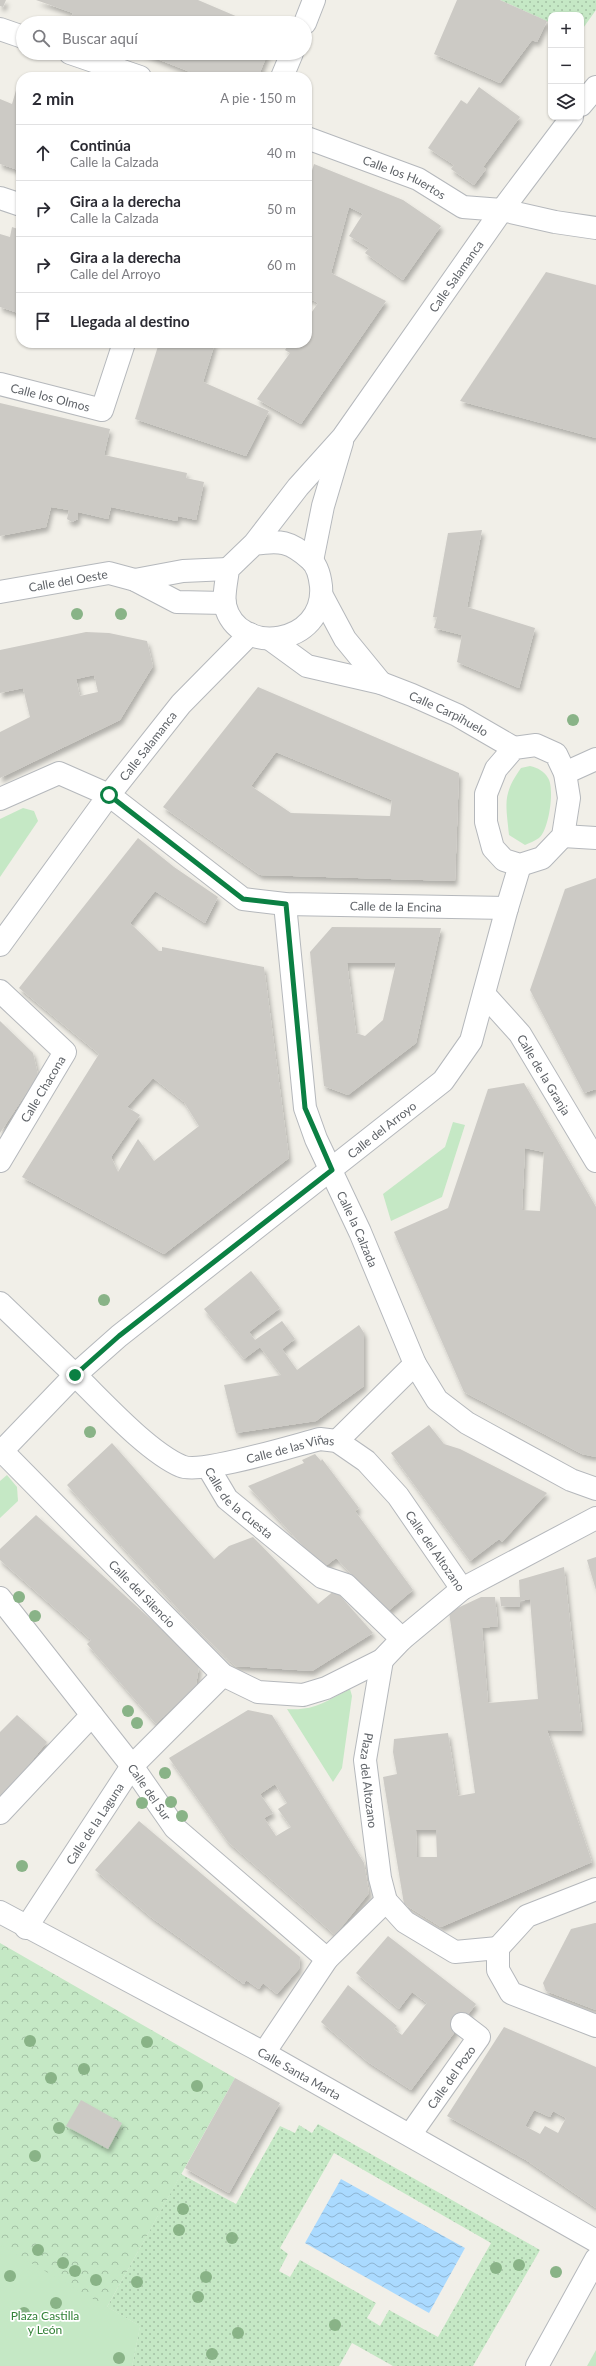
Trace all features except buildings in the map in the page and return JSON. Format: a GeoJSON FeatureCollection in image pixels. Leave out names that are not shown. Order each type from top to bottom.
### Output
{"type":"FeatureCollection","features":[{"type":"Feature","properties":{"kind":"street"},"geometry":{"type":"LineString","coordinates":[[307,16],[314,0]]}},
{"type":"Feature","properties":{"kind":"street"},"geometry":{"type":"LineString","coordinates":[[0,29],[16,35]]}},
{"type":"Feature","properties":{"kind":"street"},"geometry":{"type":"LineString","coordinates":[[90,60],[125,72]]}},
{"type":"Feature","properties":{"kind":"street"},"geometry":{"type":"LineString","coordinates":[[284,72],[289,60]]}},
{"type":"Feature","properties":{"kind":"street"},"geometry":{"type":"LineString","coordinates":[[584,101],[596,87]]}},
{"type":"Feature","properties":{"kind":"street","name":"Calle Salamanca"},"geometry":{"type":"LineString","coordinates":[[254,544],[298,487],[343,437],[502,210],[570,120]]}},
{"type":"Feature","properties":{"kind":"street","name":"Calle los Huertos"},"geometry":{"type":"LineString","coordinates":[[312,140],[418,179],[463,207],[502,210],[555,222],[596,228]]}},
{"type":"Feature","properties":{"kind":"street"},"geometry":{"type":"LineString","coordinates":[[0,198],[16,203]]}},
{"type":"Feature","properties":{"kind":"street","name":"Calle los Olmos"},"geometry":{"type":"LineString","coordinates":[[0,384],[102,410],[122,348]]}},
{"type":"Feature","properties":{"kind":"street","name":"Calle Salamanca"},"geometry":{"type":"LineString","coordinates":[[312,561],[323,506],[343,437]]}},
{"type":"Feature","properties":{"kind":"street"},"geometry":{"type":"LineString","coordinates":[[276,540],[296,546],[312,561],[320,578],[322,596],[312,619],[294,635],[260,637],[234,621],[225,603],[228,569],[254,544],[276,540]]}},
{"type":"Feature","properties":{"kind":"street","name":"Calle del Oeste"},"geometry":{"type":"LineString","coordinates":[[135,580],[183,571],[228,569]]}},
{"type":"Feature","properties":{"kind":"street","name":"Calle del Oeste"},"geometry":{"type":"LineString","coordinates":[[0,592],[109,573],[135,580],[177,602],[225,603]]}},
{"type":"Feature","properties":{"kind":"street","name":"Calle Carpihuelo"},"geometry":{"type":"LineString","coordinates":[[322,596],[345,639],[381,683]]}},
{"type":"Feature","properties":{"kind":"street","name":"Calle Salamanca"},"geometry":{"type":"LineString","coordinates":[[0,945],[109,795],[181,704],[260,637]]}},
{"type":"Feature","properties":{"kind":"street","name":"Calle Carpihuelo"},"geometry":{"type":"LineString","coordinates":[[260,637],[307,666],[381,683],[457,715],[514,748]]}},
{"type":"Feature","properties":{"kind":"street"},"geometry":{"type":"LineString","coordinates":[[536,745],[556,754],[565,773],[568,798],[563,836],[542,858],[520,865],[504,860],[493,848],[486,822],[486,794],[496,769],[514,748],[536,745]]}},
{"type":"Feature","properties":{"kind":"street"},"geometry":{"type":"LineString","coordinates":[[565,773],[596,759]]}},
{"type":"Feature","properties":{"kind":"street"},"geometry":{"type":"LineString","coordinates":[[0,799],[59,773],[109,795],[243,899],[286,904]]}},
{"type":"Feature","properties":{"kind":"street"},"geometry":{"type":"LineString","coordinates":[[563,836],[596,838]]}},
{"type":"Feature","properties":{"kind":"street","name":"Calle del Arroyo"},"geometry":{"type":"LineString","coordinates":[[1,1452],[75,1375],[119,1336],[444,1081],[472,1041],[507,908],[520,865]]}},
{"type":"Feature","properties":{"kind":"street","name":"Calle de la Encina"},"geometry":{"type":"LineString","coordinates":[[286,904],[507,908]]}},
{"type":"Feature","properties":{"kind":"street","name":"Calle la Calzada"},"geometry":{"type":"LineString","coordinates":[[286,904],[305,1108],[415,1364],[437,1400],[467,1423],[571,1480],[596,1489]]}},
{"type":"Feature","properties":{"kind":"street","name":"Calle Chacona"},"geometry":{"type":"LineString","coordinates":[[0,991],[65,1052],[0,1161]]}},
{"type":"Feature","properties":{"kind":"street","name":"Calle de la Granja"},"geometry":{"type":"LineString","coordinates":[[484,994],[520,1034],[596,1161]]}},
{"type":"Feature","properties":{"kind":"street","name":"Calle de la Cuesta"},"geometry":{"type":"LineString","coordinates":[[0,1303],[147,1443],[182,1467],[208,1467],[227,1499],[322,1577],[346,1585],[402,1639]]}},
{"type":"Feature","properties":{"kind":"street","name":"Calle de las Viñas"},"geometry":{"type":"LineString","coordinates":[[208,1467],[320,1439],[337,1441],[415,1364]]}},
{"type":"Feature","properties":{"kind":"street","name":"Calle del Altozano"},"geometry":{"type":"LineString","coordinates":[[337,1441],[366,1461],[398,1496],[462,1589],[596,1518]]}},
{"type":"Feature","properties":{"kind":"street","name":"Calle del Silencio"},"geometry":{"type":"LineString","coordinates":[[1,1452],[223,1675],[258,1692],[303,1695],[326,1688],[382,1660]]}},
{"type":"Feature","properties":{"kind":"street"},"geometry":{"type":"LineString","coordinates":[[382,1660],[402,1639],[462,1589]]}},
{"type":"Feature","properties":{"kind":"street","name":"Calle del Sur"},"geometry":{"type":"LineString","coordinates":[[0,1598],[132,1766],[175,1828],[327,1959]]}},
{"type":"Feature","properties":{"kind":"street","name":"Plaza del Altozano"},"geometry":{"type":"LineString","coordinates":[[382,1660],[365,1760],[380,1878],[386,1901]]}},
{"type":"Feature","properties":{"kind":"street","name":"Calle de la Laguna"},"geometry":{"type":"LineString","coordinates":[[26,1928],[132,1766],[223,1675]]}},
{"type":"Feature","properties":{"kind":"street"},"geometry":{"type":"LineString","coordinates":[[0,1813],[92,1715]]}},
{"type":"Feature","properties":{"kind":"street"},"geometry":{"type":"LineString","coordinates":[[596,1889],[527,1916],[498,1948],[498,1970],[511,1993],[596,2026]]}},
{"type":"Feature","properties":{"kind":"street"},"geometry":{"type":"LineString","coordinates":[[264,2053],[327,1959],[386,1901],[405,1922],[455,1952],[498,1948]]}},
{"type":"Feature","properties":{"kind":"street","name":"Calle Santa Marta"},"geometry":{"type":"LineString","coordinates":[[0,1912],[26,1928],[264,2053],[596,2241]]}},
{"type":"Feature","properties":{"kind":"street","name":"Calle del Pozo"},"geometry":{"type":"LineString","coordinates":[[410,2135],[479,2036],[462,2024]]}},
{"type":"Feature","properties":{"kind":"street"},"geometry":{"type":"LineString","coordinates":[[537,2366],[596,2259]]}},
{"type":"Feature","properties":{"kind":"green space"},"geometry":{"type":"Polygon","coordinates":[[[500,0],[596,0],[596,10],[584,27],[584,12],[548,12],[548,22],[500,0]]]}},
{"type":"Feature","properties":{"kind":"green space"},"geometry":{"type":"Polygon","coordinates":[[[530,766],[545,773],[550,783],[551,799],[546,827],[543,834],[539,838],[525,845],[509,835],[506,807],[508,793],[515,777],[521,768],[530,766]]]}},
{"type":"Feature","properties":{"kind":"green space"},"geometry":{"type":"Polygon","coordinates":[[[23,808],[34,811],[38,821],[0,877],[0,819],[23,808]]]}},
{"type":"Feature","properties":{"kind":"green space"},"geometry":{"type":"Polygon","coordinates":[[[453,1122],[465,1125],[442,1197],[391,1221],[383,1194],[445,1147],[453,1122]]]}},
{"type":"Feature","properties":{"kind":"green space"},"geometry":{"type":"Polygon","coordinates":[[[7,1475],[17,1487],[18,1501],[0,1518],[0,1481],[7,1475]]]}},
{"type":"Feature","properties":{"kind":"green space"},"geometry":{"type":"Polygon","coordinates":[[[350,1689],[352,1696],[342,1768],[333,1782],[287,1709],[313,1707],[350,1689]]]}},
{"type":"Feature","properties":{"kind":"green space"},"geometry":{"type":"Polygon","coordinates":[[[0,1943],[235,2078],[107,2307],[140,2326],[132,2366],[0,2366],[0,1943]]]}},
{"type":"Feature","properties":{"kind":"green space"},"geometry":{"type":"Polygon","coordinates":[[[318,2124],[540,2250],[473,2366],[393,2366],[352,2343],[339,2366],[132,2366],[140,2326],[107,2307],[181,2174],[236,2204],[280,2126],[295,2133],[299,2125],[312,2133],[318,2124]],[[334,2153],[280,2248],[288,2254],[279,2271],[290,2277],[300,2260],[376,2303],[367,2318],[380,2326],[389,2310],[438,2337],[491,2243],[334,2153]]]}},
{"type":"Feature","properties":{"kind":"green space","name":"Plaza Castilla y León"},"geometry":{"type":"Polygon","coordinates":[[[0,2245],[140,2326],[132,2366],[0,2366],[0,2245]]]}},
{"type":"Feature","properties":{"kind":"green space"},"geometry":{"type":"Polygon","coordinates":[[[596,2350],[596,2366],[587,2366],[596,2350]]]}},
{"type":"Feature","properties":{"kind":"water"},"geometry":{"type":"Polygon","coordinates":[[[341,2179],[465,2248],[429,2313],[305,2243],[341,2179]]]}},
{"type":"Feature","properties":{"kind":"route"},"geometry":{"type":"LineString","coordinates":[[75,1375],[119,1336],[332,1170],[316,1139],[305,1108],[286,904],[243,899],[176,849],[109,795]]}}]}
